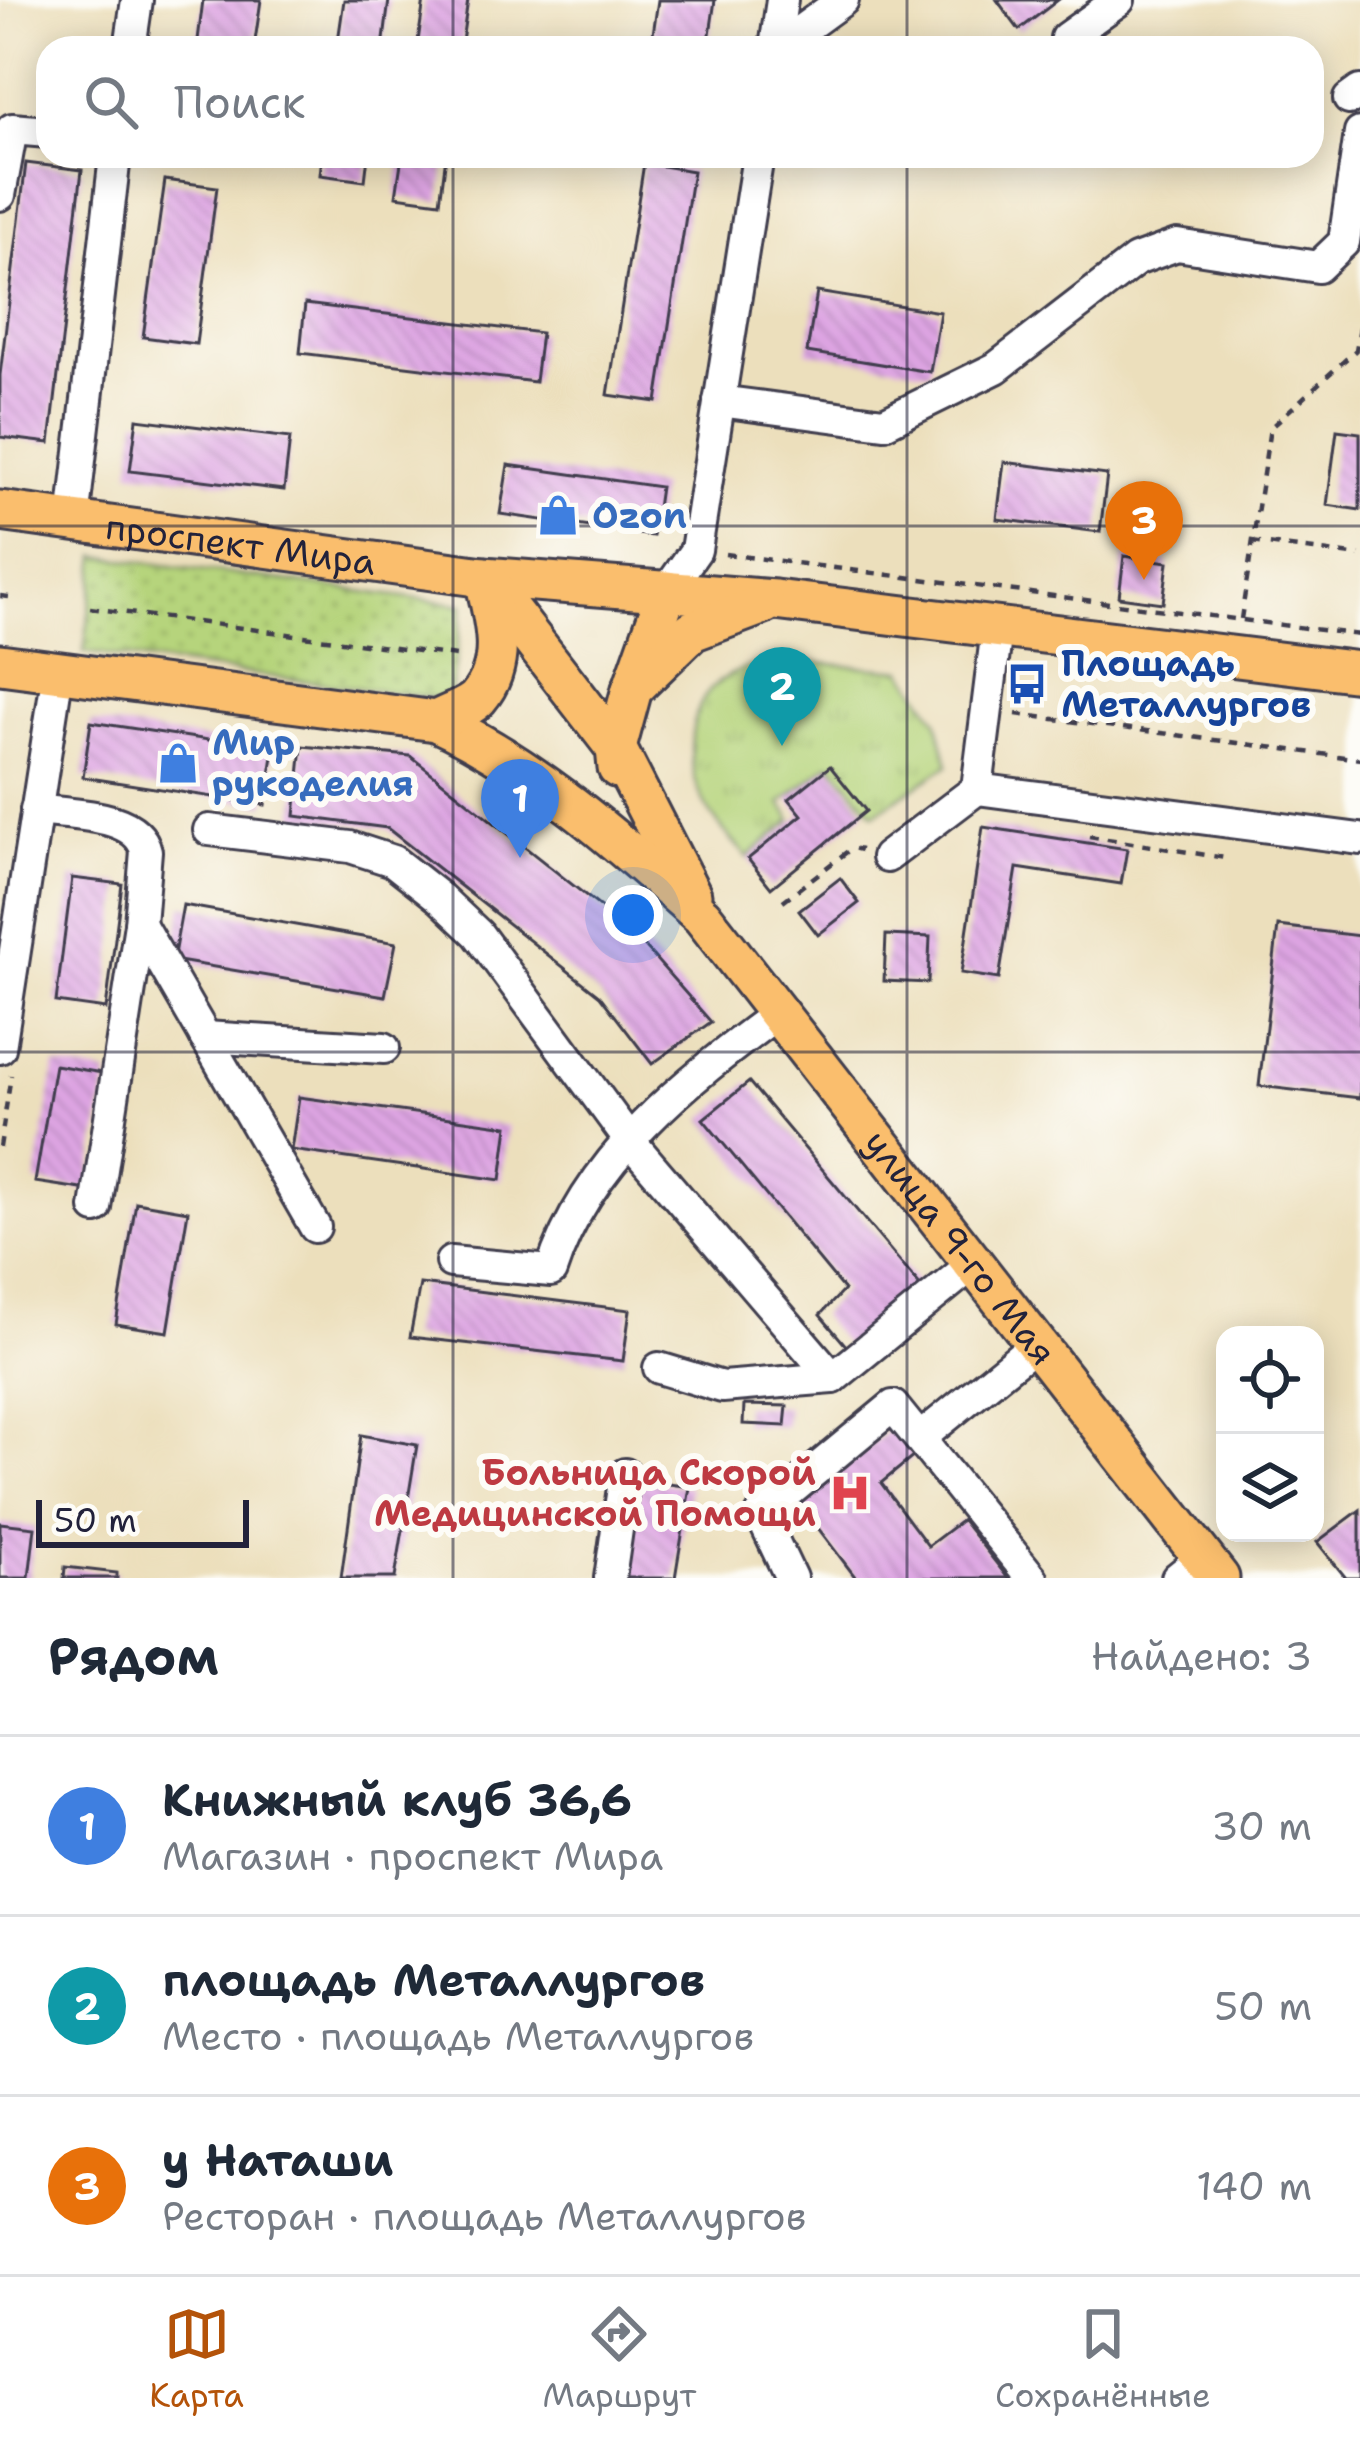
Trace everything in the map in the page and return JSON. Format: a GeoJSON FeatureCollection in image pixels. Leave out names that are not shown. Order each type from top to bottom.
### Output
{"type":"FeatureCollection","features":[{"type":"Feature","properties":{"kind":"main road","name":"проспект Мира"},"geometry":{"type":"LineString","coordinates":[[0,512],[484,577],[775,601]]}},
{"type":"Feature","properties":{"kind":"main road"},"geometry":{"type":"LineString","coordinates":[[436,721],[477,700],[495,662],[499,634],[484,577]]}},
{"type":"Feature","properties":{"kind":"main road"},"geometry":{"type":"LineString","coordinates":[[484,577],[616,748],[702,916]]}},
{"type":"Feature","properties":{"kind":"main road"},"geometry":{"type":"LineString","coordinates":[[626,849],[616,748],[667,591]]}},
{"type":"Feature","properties":{"kind":"main road"},"geometry":{"type":"LineString","coordinates":[[632,689],[692,631],[775,601],[1360,672]]}},
{"type":"Feature","properties":{"kind":"main road"},"geometry":{"type":"LineString","coordinates":[[0,664],[436,721],[484,743],[626,849],[702,916]]}},
{"type":"Feature","properties":{"kind":"main road","name":"улица 9-го Мая"},"geometry":{"type":"LineString","coordinates":[[702,916],[1036,1344],[1200,1571]]}},
{"type":"Feature","properties":{"kind":"street"},"geometry":{"type":"LineString","coordinates":[[132,36],[136,0]]}},
{"type":"Feature","properties":{"kind":"street"},"geometry":{"type":"LineString","coordinates":[[778,36],[782,0]]}},
{"type":"Feature","properties":{"kind":"street"},"geometry":{"type":"LineString","coordinates":[[793,36],[843,0]]}},
{"type":"Feature","properties":{"kind":"street"},"geometry":{"type":"LineString","coordinates":[[1069,36],[1119,0]]}},
{"type":"Feature","properties":{"kind":"street"},"geometry":{"type":"LineString","coordinates":[[0,195],[12,129],[36,131]]}},
{"type":"Feature","properties":{"kind":"street"},"geometry":{"type":"LineString","coordinates":[[719,401],[884,423],[996,368],[1136,260],[1177,245],[1318,267],[1352,243],[1360,133]]}},
{"type":"Feature","properties":{"kind":"street"},"geometry":{"type":"LineString","coordinates":[[73,521],[114,168]]}},
{"type":"Feature","properties":{"kind":"street"},"geometry":{"type":"LineString","coordinates":[[667,591],[696,550],[756,168]]}},
{"type":"Feature","properties":{"kind":"street"},"geometry":{"type":"LineString","coordinates":[[887,857],[976,790],[1002,630]]}},
{"type":"Feature","properties":{"kind":"street"},"geometry":{"type":"LineString","coordinates":[[0,1048],[58,671]]}},
{"type":"Feature","properties":{"kind":"street"},"geometry":{"type":"LineString","coordinates":[[976,790],[1360,839]]}},
{"type":"Feature","properties":{"kind":"street"},"geometry":{"type":"LineString","coordinates":[[36,810],[128,826],[144,841],[140,924],[96,1208]]}},
{"type":"Feature","properties":{"kind":"street"},"geometry":{"type":"LineString","coordinates":[[209,830],[350,847],[393,861],[440,898],[478,934],[630,1141],[833,1378]]}},
{"type":"Feature","properties":{"kind":"street"},"geometry":{"type":"LineString","coordinates":[[140,924],[315,1227]]}},
{"type":"Feature","properties":{"kind":"street"},"geometry":{"type":"LineString","coordinates":[[451,1262],[550,1271],[562,1236],[614,1155],[688,1080],[778,1013]]}},
{"type":"Feature","properties":{"kind":"street"},"geometry":{"type":"LineString","coordinates":[[205,1037],[384,1048]]}},
{"type":"Feature","properties":{"kind":"street"},"geometry":{"type":"LineString","coordinates":[[659,1368],[722,1387],[833,1378],[973,1264]]}},
{"type":"Feature","properties":{"kind":"street"},"geometry":{"type":"LineString","coordinates":[[920,1438],[1036,1344]]}},
{"type":"Feature","properties":{"kind":"street"},"geometry":{"type":"LineString","coordinates":[[791,1578],[761,1515],[893,1406],[1032,1578]]}},
{"type":"Feature","properties":{"kind":"street"},"geometry":{"type":"LineString","coordinates":[[610,1578],[625,1474]]}},
{"type":"Feature","properties":{"kind":"path"},"geometry":{"type":"LineString","coordinates":[[1241,619],[1270,428],[1357,350],[1360,327]]}},
{"type":"Feature","properties":{"kind":"path"},"geometry":{"type":"LineString","coordinates":[[1252,542],[1360,556]]}},
{"type":"Feature","properties":{"kind":"path"},"geometry":{"type":"LineString","coordinates":[[696,550],[1360,635]]}},
{"type":"Feature","properties":{"kind":"path"},"geometry":{"type":"LineString","coordinates":[[1002,589],[1002,630]]}},
{"type":"Feature","properties":{"kind":"path"},"geometry":{"type":"LineString","coordinates":[[0,596],[10,597]]}},
{"type":"Feature","properties":{"kind":"path"},"geometry":{"type":"LineString","coordinates":[[90,608],[456,656]]}},
{"type":"Feature","properties":{"kind":"path"},"geometry":{"type":"LineString","coordinates":[[1016,715],[1360,759]]}},
{"type":"Feature","properties":{"kind":"path"},"geometry":{"type":"LineString","coordinates":[[783,901],[852,848],[887,857]]}},
{"type":"Feature","properties":{"kind":"green space"},"geometry":{"type":"Polygon","coordinates":[[[97,556],[463,605],[450,700],[84,652],[97,556]]]}},
{"type":"Feature","properties":{"kind":"green space"},"geometry":{"type":"Polygon","coordinates":[[[781,660],[903,670],[937,720],[948,765],[874,814],[830,763],[781,803],[792,820],[747,857],[701,796],[693,767],[692,736],[700,706],[719,682],[741,670],[781,660]]]}},
{"type":"Feature","properties":{"kind":"building"},"geometry":{"type":"Polygon","coordinates":[[[203,0],[261,0],[256,36],[198,36],[203,0]]]}},
{"type":"Feature","properties":{"kind":"building"},"geometry":{"type":"Polygon","coordinates":[[[344,0],[389,0],[384,36],[339,36],[344,0]]]}},
{"type":"Feature","properties":{"kind":"building"},"geometry":{"type":"Polygon","coordinates":[[[424,0],[468,0],[463,36],[419,36],[424,0]]]}},
{"type":"Feature","properties":{"kind":"building"},"geometry":{"type":"Polygon","coordinates":[[[658,0],[715,0],[710,36],[653,36],[658,0]]]}},
{"type":"Feature","properties":{"kind":"building"},"geometry":{"type":"Polygon","coordinates":[[[997,0],[1058,0],[1019,30],[997,0]]]}},
{"type":"Feature","properties":{"kind":"building"},"geometry":{"type":"Polygon","coordinates":[[[26,163],[36,168],[82,170],[50,443],[0,437],[0,375],[26,163]]]}},
{"type":"Feature","properties":{"kind":"building"},"geometry":{"type":"Polygon","coordinates":[[[321,168],[367,168],[365,181],[320,175],[321,168]]]}},
{"type":"Feature","properties":{"kind":"building"},"geometry":{"type":"Polygon","coordinates":[[[400,168],[444,168],[440,202],[396,196],[400,168]]]}},
{"type":"Feature","properties":{"kind":"building"},"geometry":{"type":"Polygon","coordinates":[[[643,168],[693,171],[657,402],[608,395],[643,168]]]}},
{"type":"Feature","properties":{"kind":"building"},"geometry":{"type":"Polygon","coordinates":[[[165,180],[217,187],[196,344],[143,337],[165,180]]]}},
{"type":"Feature","properties":{"kind":"building"},"geometry":{"type":"Polygon","coordinates":[[[817,292],[940,312],[930,372],[807,352],[817,292]]]}},
{"type":"Feature","properties":{"kind":"building"},"geometry":{"type":"Polygon","coordinates":[[[305,304],[541,333],[535,382],[300,353],[305,304]]]}},
{"type":"Feature","properties":{"kind":"building"},"geometry":{"type":"Polygon","coordinates":[[[137,419],[290,438],[284,490],[130,471],[137,419]]]}},
{"type":"Feature","properties":{"kind":"building"},"geometry":{"type":"Polygon","coordinates":[[[1337,430],[1360,433],[1360,510],[1327,505],[1337,430]]]}},
{"type":"Feature","properties":{"kind":"building"},"geometry":{"type":"Polygon","coordinates":[[[1004,462],[1107,475],[1100,532],[997,519],[1004,462]]]}},
{"type":"Feature","properties":{"kind":"building"},"geometry":{"type":"Polygon","coordinates":[[[508,465],[660,487],[653,536],[500,514],[508,465]]]}},
{"type":"Feature","properties":{"kind":"building"},"geometry":{"type":"Polygon","coordinates":[[[1124,556],[1168,562],[1163,603],[1119,597],[1124,556]]]}},
{"type":"Feature","properties":{"kind":"building","name":"Мир рукоделия"},"geometry":{"type":"Polygon","coordinates":[[[91,722],[274,750],[265,805],[83,777],[91,722]]]}},
{"type":"Feature","properties":{"kind":"building"},"geometry":{"type":"Polygon","coordinates":[[[302,746],[410,756],[632,932],[711,1022],[652,1064],[600,996],[387,828],[295,816],[302,746]]]}},
{"type":"Feature","properties":{"kind":"building"},"geometry":{"type":"Polygon","coordinates":[[[830,766],[866,811],[771,888],[748,859],[802,815],[789,799],[830,766]]]}},
{"type":"Feature","properties":{"kind":"building"},"geometry":{"type":"Polygon","coordinates":[[[983,827],[1127,849],[1121,884],[1017,868],[999,979],[961,973],[983,827]]]}},
{"type":"Feature","properties":{"kind":"building"},"geometry":{"type":"Polygon","coordinates":[[[72,878],[122,884],[106,1009],[56,1002],[72,878]]]}},
{"type":"Feature","properties":{"kind":"building"},"geometry":{"type":"Polygon","coordinates":[[[840,878],[859,903],[818,935],[799,910],[840,878]]]}},
{"type":"Feature","properties":{"kind":"building"},"geometry":{"type":"Polygon","coordinates":[[[183,905],[396,943],[385,996],[173,960],[183,905]]]}},
{"type":"Feature","properties":{"kind":"building"},"geometry":{"type":"Polygon","coordinates":[[[1278,926],[1360,936],[1360,1098],[1259,1086],[1278,926]]]}},
{"type":"Feature","properties":{"kind":"building"},"geometry":{"type":"Polygon","coordinates":[[[886,935],[930,937],[928,983],[884,981],[886,935]]]}},
{"type":"Feature","properties":{"kind":"building"},"geometry":{"type":"Polygon","coordinates":[[[55,1065],[108,1074],[88,1190],[35,1182],[55,1065]]]}},
{"type":"Feature","properties":{"kind":"building"},"geometry":{"type":"Polygon","coordinates":[[[749,1082],[927,1294],[853,1354],[820,1315],[844,1290],[703,1119],[749,1082]]]}},
{"type":"Feature","properties":{"kind":"building"},"geometry":{"type":"Polygon","coordinates":[[[299,1097],[508,1126],[501,1180],[291,1150],[299,1097]]]}},
{"type":"Feature","properties":{"kind":"building"},"geometry":{"type":"Polygon","coordinates":[[[136,1202],[188,1211],[168,1332],[116,1324],[136,1202]]]}},
{"type":"Feature","properties":{"kind":"building"},"geometry":{"type":"Polygon","coordinates":[[[420,1284],[630,1310],[623,1361],[410,1337],[420,1284]]]}},
{"type":"Feature","properties":{"kind":"building"},"geometry":{"type":"Polygon","coordinates":[[[744,1405],[787,1406],[785,1426],[743,1424],[744,1405]]]}},
{"type":"Feature","properties":{"kind":"building","name":"Больница Скорой Медицинской Помощи"},"geometry":{"type":"Polygon","coordinates":[[[891,1428],[914,1456],[881,1483],[928,1546],[962,1520],[1008,1578],[856,1578],[799,1503],[891,1428]]]}},
{"type":"Feature","properties":{"kind":"building"},"geometry":{"type":"Polygon","coordinates":[[[361,1435],[417,1445],[395,1578],[341,1578],[361,1435]]]}},
{"type":"Feature","properties":{"kind":"building"},"geometry":{"type":"Polygon","coordinates":[[[641,1480],[690,1487],[675,1578],[625,1578],[641,1480]]]}},
{"type":"Feature","properties":{"kind":"building"},"geometry":{"type":"Polygon","coordinates":[[[1360,1510],[1360,1578],[1346,1578],[1317,1542],[1324,1542],[1324,1537],[1360,1510]]]}},
{"type":"Feature","properties":{"kind":"building"},"geometry":{"type":"Polygon","coordinates":[[[0,1523],[35,1527],[29,1578],[0,1578],[0,1523]]]}},
{"type":"Feature","properties":{"kind":"building"},"geometry":{"type":"Polygon","coordinates":[[[65,1567],[117,1573],[117,1578],[64,1578],[65,1567]]]}},
{"type":"Feature","properties":{"kind":"place","name":"Ozon"},"geometry":{"type":"Point","coordinates":[558,515]}},
{"type":"Feature","properties":{"kind":"place","name":"у Наташи"},"geometry":{"type":"Point","coordinates":[1144,580]}},
{"type":"Feature","properties":{"kind":"place","name":"Площадь Металлургов"},"geometry":{"type":"Point","coordinates":[1027,684]}},
{"type":"Feature","properties":{"kind":"place","name":"площадь Металлургов"},"geometry":{"type":"Point","coordinates":[782,746]}},
{"type":"Feature","properties":{"kind":"place","name":"Мир рукоделия"},"geometry":{"type":"Point","coordinates":[178,763]}},
{"type":"Feature","properties":{"kind":"place","name":"Книжный клуб 36,6"},"geometry":{"type":"Point","coordinates":[520,858]}},
{"type":"Feature","properties":{"kind":"place","name":"Больница Скорой Медицинской Помощи"},"geometry":{"type":"Point","coordinates":[850,1493]}}]}
